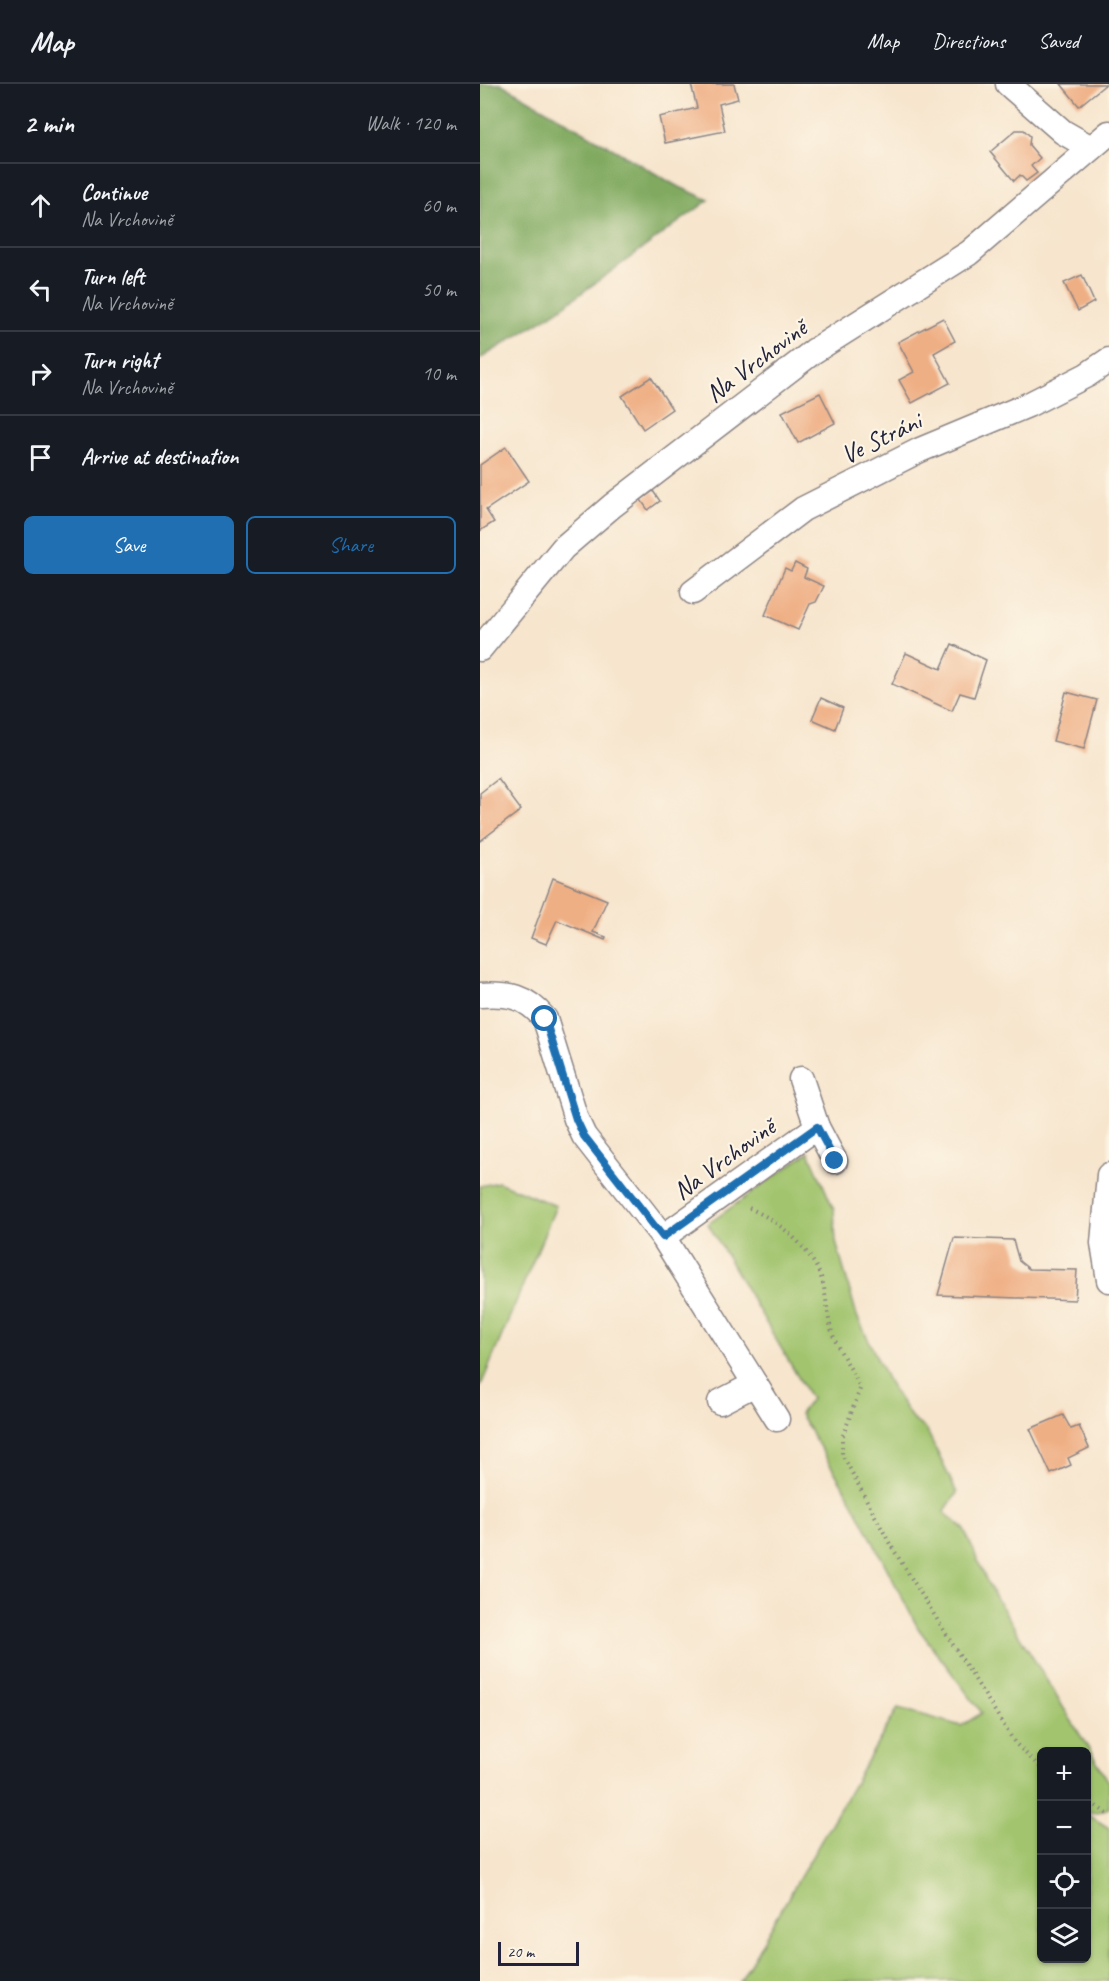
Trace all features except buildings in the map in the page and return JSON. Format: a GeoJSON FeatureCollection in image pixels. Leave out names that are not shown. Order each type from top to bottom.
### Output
{"type":"FeatureCollection","features":[{"type":"Feature","properties":{"kind":"street","name":"Na Vrchovině"},"geometry":{"type":"LineString","coordinates":[[1008,84],[1063,132],[1100,141]]}},
{"type":"Feature","properties":{"kind":"street","name":"Na Vrchovině"},"geometry":{"type":"LineString","coordinates":[[480,649],[563,548],[612,506],[814,351],[969,253],[1100,141]]}},
{"type":"Feature","properties":{"kind":"street","name":"Ve Stráni"},"geometry":{"type":"LineString","coordinates":[[693,592],[803,509],[920,450],[1028,405],[1087,375],[1109,360]]}},
{"type":"Feature","properties":{"kind":"street","name":"Na Vrchovině"},"geometry":{"type":"LineString","coordinates":[[480,995],[517,995],[535,1006],[545,1019],[576,1119],[584,1136],[663,1237],[777,1419]]}},
{"type":"Feature","properties":{"kind":"street","name":"Na Vrchovině"},"geometry":{"type":"LineString","coordinates":[[801,1079],[817,1127],[835,1161]]}},
{"type":"Feature","properties":{"kind":"street","name":"Na Vrchovině"},"geometry":{"type":"LineString","coordinates":[[663,1237],[817,1127]]}},
{"type":"Feature","properties":{"kind":"street"},"geometry":{"type":"LineString","coordinates":[[1109,1174],[1103,1243],[1109,1280]]}},
{"type":"Feature","properties":{"kind":"street"},"geometry":{"type":"LineString","coordinates":[[720,1402],[755,1384]]}},
{"type":"Feature","properties":{"kind":"path"},"geometry":{"type":"LineString","coordinates":[[722,1196],[783,1226],[804,1250],[820,1277],[835,1340],[853,1370],[860,1389],[842,1438],[842,1454],[890,1544],[962,1659],[1015,1743],[1037,1765]]}},
{"type":"Feature","properties":{"kind":"path"},"geometry":{"type":"LineString","coordinates":[[1089,1801],[1109,1815]]}},
{"type":"Feature","properties":{"kind":"green space"},"geometry":{"type":"Polygon","coordinates":[[[480,84],[502,84],[675,185],[709,200],[557,311],[480,359],[480,84]]]}},
{"type":"Feature","properties":{"kind":"green space"},"geometry":{"type":"Polygon","coordinates":[[[809,1152],[834,1210],[836,1242],[857,1316],[889,1383],[913,1420],[926,1429],[957,1493],[944,1512],[964,1529],[989,1586],[1088,1747],[1037,1747],[1037,1963],[1091,1963],[1091,1817],[1109,1828],[1109,1981],[740,1981],[898,1708],[961,1726],[982,1713],[918,1628],[852,1501],[800,1414],[811,1399],[708,1224],[809,1152]]]}},
{"type":"Feature","properties":{"kind":"green space"},"geometry":{"type":"Polygon","coordinates":[[[498,1182],[556,1206],[480,1388],[480,1186],[498,1182]]]}},
{"type":"Feature","properties":{"kind":"green space"},"geometry":{"type":"Polygon","coordinates":[[[1091,1753],[1109,1782],[1109,1808],[1095,1813],[1091,1812],[1091,1753]]]}},
{"type":"Feature","properties":{"kind":"route"},"geometry":{"type":"LineString","coordinates":[[545,1019],[576,1119],[584,1136],[663,1237],[817,1127],[835,1161]]}}]}
